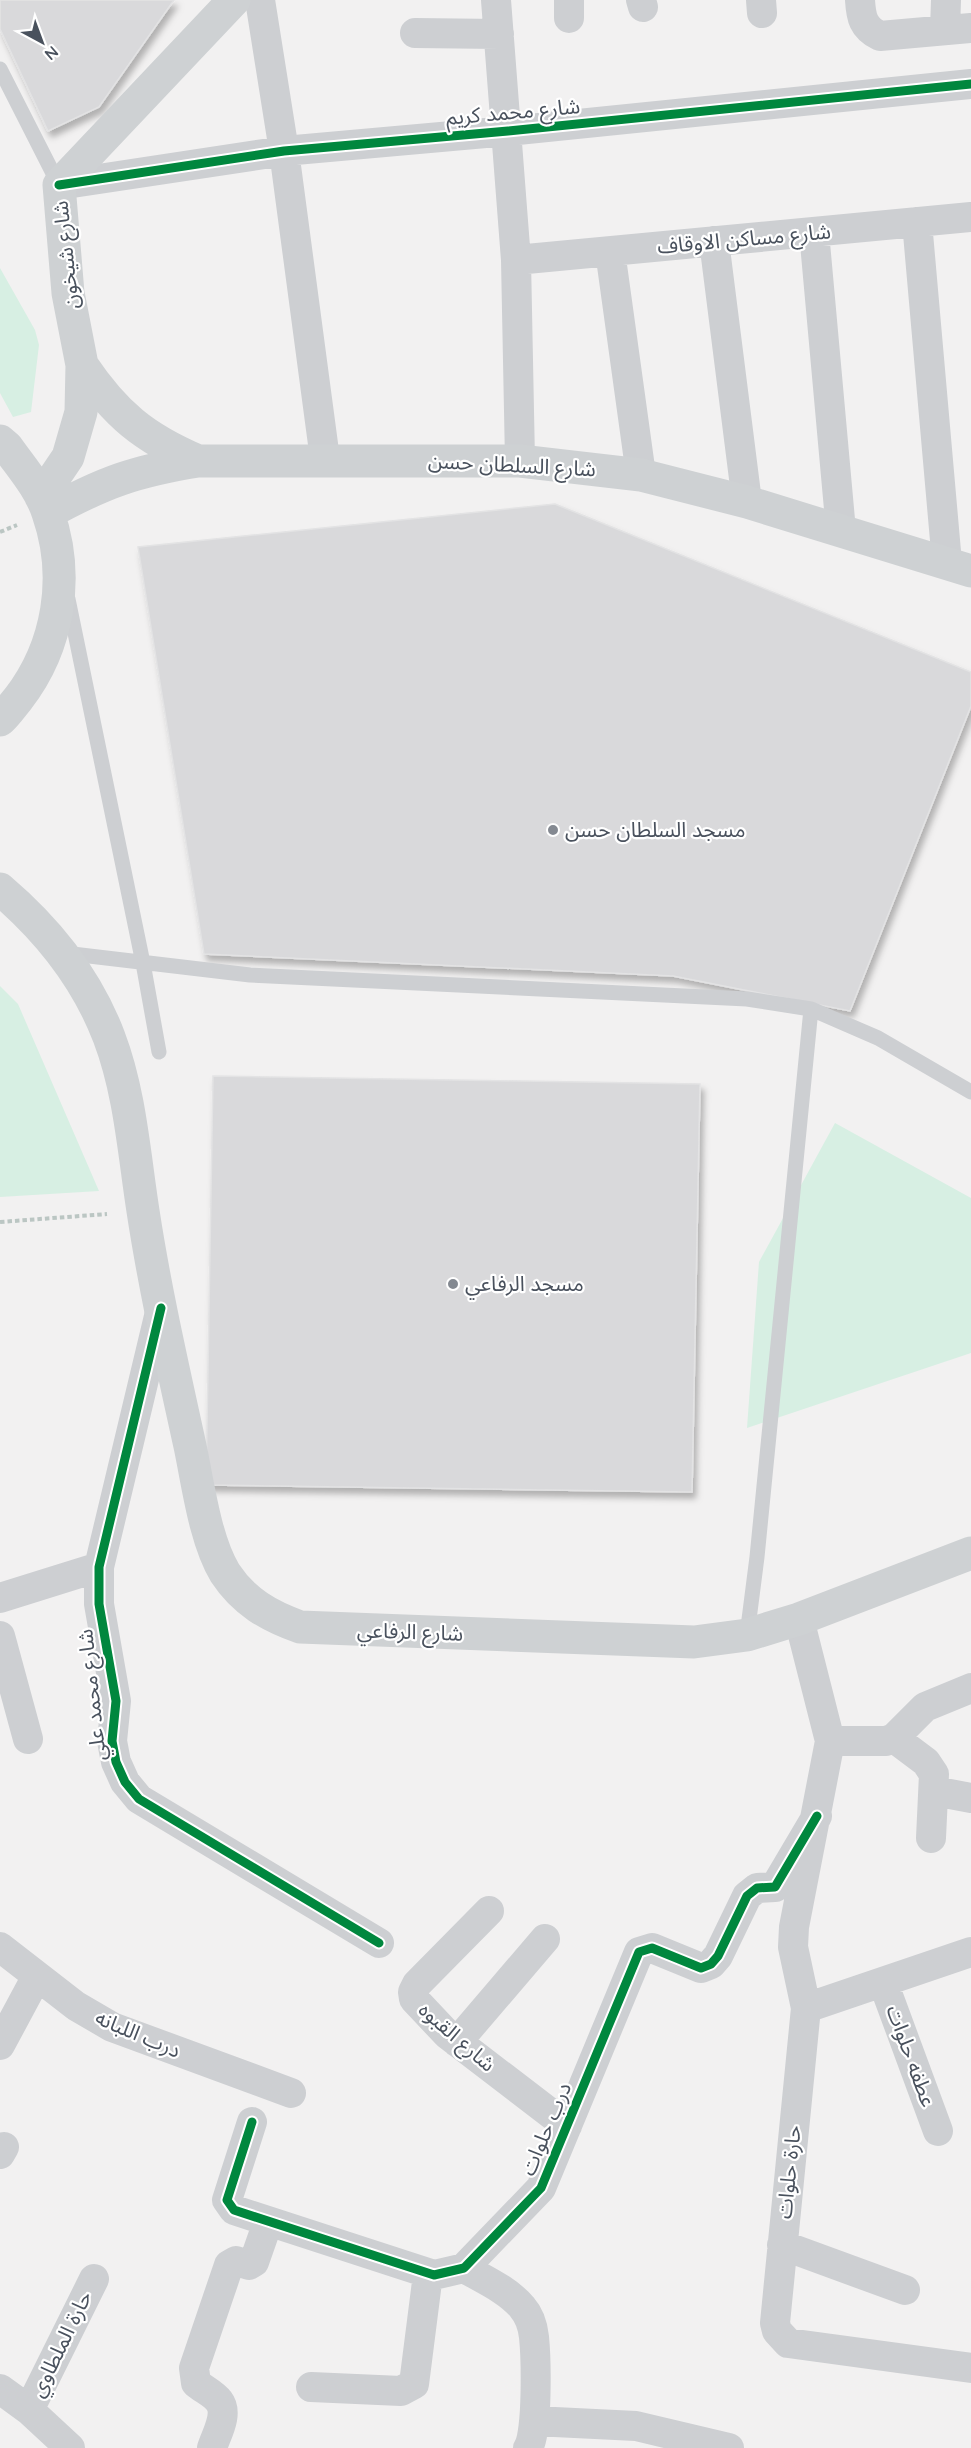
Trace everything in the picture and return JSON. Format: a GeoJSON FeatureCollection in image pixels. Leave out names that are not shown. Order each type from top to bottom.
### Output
{"type":"FeatureCollection","features":[{"type":"Feature","properties":{"kind":"main road","name":"شارع شيخون"},"geometry":{"type":"LineString","coordinates":[[45,505],[68,457],[81,412],[82,365],[68,293],[59,185],[234,0]]}},
{"type":"Feature","properties":{"kind":"main road"},"geometry":{"type":"LineString","coordinates":[[82,365],[103,397],[130,424],[163,446],[198,461]]}},
{"type":"Feature","properties":{"kind":"main road"},"geometry":{"type":"LineString","coordinates":[[0,441],[7,447],[45,505],[58,551],[59,596],[50,640],[32,681],[0,720]]}},
{"type":"Feature","properties":{"kind":"main road","name":"شارع السلطان حسن"},"geometry":{"type":"LineString","coordinates":[[45,505],[146,470],[198,461],[325,459],[520,461],[641,475],[747,502],[959,567]]}},
{"type":"Feature","properties":{"kind":"main road","name":"شارع الرفاعي"},"geometry":{"type":"LineString","coordinates":[[0,889],[32,916],[76,973],[109,1037],[128,1106],[143,1212],[161,1308],[206,1521],[224,1571],[244,1597],[270,1616],[300,1627],[694,1642],[747,1635],[799,1619],[971,1552]]}},
{"type":"Feature","properties":{"kind":"street"},"geometry":{"type":"LineString","coordinates":[[260,0],[284,151],[325,459]]}},
{"type":"Feature","properties":{"kind":"street"},"geometry":{"type":"LineString","coordinates":[[496,0],[508,131],[516,260],[520,461]]}},
{"type":"Feature","properties":{"kind":"street"},"geometry":{"type":"LineString","coordinates":[[860,0],[864,22],[880,36],[958,29],[946,0]]}},
{"type":"Feature","properties":{"kind":"street"},"geometry":{"type":"LineString","coordinates":[[415,33],[499,34]]}},
{"type":"Feature","properties":{"kind":"street","name":"شارع محمد كريم"},"geometry":{"type":"LineString","coordinates":[[59,185],[284,151],[508,131],[971,84]]}},
{"type":"Feature","properties":{"kind":"street","name":"شارع مساكن الاوقاف"},"geometry":{"type":"LineString","coordinates":[[516,260],[971,217]]}},
{"type":"Feature","properties":{"kind":"street"},"geometry":{"type":"LineString","coordinates":[[917,222],[959,567]]}},
{"type":"Feature","properties":{"kind":"street"},"geometry":{"type":"LineString","coordinates":[[813,232],[841,531]]}},
{"type":"Feature","properties":{"kind":"street"},"geometry":{"type":"LineString","coordinates":[[714,241],[747,502]]}},
{"type":"Feature","properties":{"kind":"street"},"geometry":{"type":"LineString","coordinates":[[610,251],[641,475]]}},
{"type":"Feature","properties":{"kind":"street","name":"شارع محمد علي"},"geometry":{"type":"LineString","coordinates":[[161,1308],[99,1567],[99,1604],[116,1701],[112,1741],[116,1762],[125,1782],[139,1799],[379,1943]]}},
{"type":"Feature","properties":{"kind":"street"},"geometry":{"type":"LineString","coordinates":[[0,1598],[99,1567]]}},
{"type":"Feature","properties":{"kind":"street"},"geometry":{"type":"LineString","coordinates":[[799,1619],[830,1741],[878,1743],[894,1738],[925,1707],[968,1693]]}},
{"type":"Feature","properties":{"kind":"street"},"geometry":{"type":"LineString","coordinates":[[0,1636],[28,1739]]}},
{"type":"Feature","properties":{"kind":"street"},"geometry":{"type":"LineString","coordinates":[[894,1738],[931,1768],[934,1791],[931,1838]]}},
{"type":"Feature","properties":{"kind":"street","name":"حارة حلوات"},"geometry":{"type":"LineString","coordinates":[[830,1741],[793,1947],[806,2008],[775,2323],[777,2331],[788,2343],[971,2368]]}},
{"type":"Feature","properties":{"kind":"street"},"geometry":{"type":"LineString","coordinates":[[934,1791],[971,1798]]}},
{"type":"Feature","properties":{"kind":"street","name":"درب حلوات"},"geometry":{"type":"LineString","coordinates":[[464,2268],[541,2188],[639,1952],[652,1948],[700,1968],[711,1964],[718,1956],[747,1896],[757,1888],[775,1887],[817,1816]]}},
{"type":"Feature","properties":{"kind":"street","name":"شارع القبوه"},"geometry":{"type":"LineString","coordinates":[[489,1911],[417,1984],[412,1992],[414,1999],[425,2013],[457,2042],[567,2126]]}},
{"type":"Feature","properties":{"kind":"street"},"geometry":{"type":"LineString","coordinates":[[457,2042],[545,1939]]}},
{"type":"Feature","properties":{"kind":"street","name":"درب اللبانه"},"geometry":{"type":"LineString","coordinates":[[0,1947],[76,2006],[112,2027],[291,2093]]}},
{"type":"Feature","properties":{"kind":"street"},"geometry":{"type":"LineString","coordinates":[[806,2008],[971,1952]]}},
{"type":"Feature","properties":{"kind":"street"},"geometry":{"type":"LineString","coordinates":[[0,2045],[37,1976]]}},
{"type":"Feature","properties":{"kind":"street","name":"عطفه حلوات"},"geometry":{"type":"LineString","coordinates":[[884,1982],[938,2131]]}},
{"type":"Feature","properties":{"kind":"street"},"geometry":{"type":"LineString","coordinates":[[252,2122],[227,2200],[234,2210],[428,2274],[449,2274],[464,2268],[510,2296],[522,2307],[531,2321],[534,2337],[531,2434],[636,2426],[729,2448]]}},
{"type":"Feature","properties":{"kind":"street"},"geometry":{"type":"LineString","coordinates":[[212,2448],[223,2417],[222,2407],[215,2398],[196,2383],[194,2368],[230,2265],[236,2261],[249,2265],[254,2262],[268,2222]]}},
{"type":"Feature","properties":{"kind":"street"},"geometry":{"type":"LineString","coordinates":[[782,2245],[905,2290]]}},
{"type":"Feature","properties":{"kind":"street"},"geometry":{"type":"LineString","coordinates":[[310,2387],[401,2391],[414,2384],[428,2274]]}},
{"type":"Feature","properties":{"kind":"street","name":"حارة الملطاوي"},"geometry":{"type":"LineString","coordinates":[[29,2410],[94,2279]]}},
{"type":"Feature","properties":{"kind":"street"},"geometry":{"type":"LineString","coordinates":[[0,2389],[29,2410],[70,2448]]}},
{"type":"Feature","properties":{"kind":"lane"},"geometry":{"type":"LineString","coordinates":[[0,69],[59,185]]}},
{"type":"Feature","properties":{"kind":"lane"},"geometry":{"type":"LineString","coordinates":[[58,551],[143,963],[159,1052]]}},
{"type":"Feature","properties":{"kind":"lane"},"geometry":{"type":"LineString","coordinates":[[60,952],[250,975],[747,999],[811,1009],[878,1038],[971,1092]]}},
{"type":"Feature","properties":{"kind":"lane"},"geometry":{"type":"LineString","coordinates":[[747,1635],[757,1557],[811,1009]]}},
{"type":"Feature","properties":{"kind":"path"},"geometry":{"type":"LineString","coordinates":[[0,1222],[143,1212]]}},
{"type":"Feature","properties":{"kind":"green space"},"geometry":{"type":"Polygon","coordinates":[[[0,268],[35,330],[39,345],[31,412],[13,417],[0,393],[0,268]]]}},
{"type":"Feature","properties":{"kind":"green space"},"geometry":{"type":"Polygon","coordinates":[[[0,986],[18,1004],[99,1191],[0,1197],[0,986]]]}},
{"type":"Feature","properties":{"kind":"green space"},"geometry":{"type":"Polygon","coordinates":[[[835,1123],[971,1198],[971,1353],[747,1428],[759,1262],[835,1123]]]}},
{"type":"Feature","properties":{"kind":"building"},"geometry":{"type":"Polygon","coordinates":[[[0,0],[174,0],[99,107],[48,131],[0,29],[0,0]]]}},
{"type":"Feature","properties":{"kind":"building","name":"مسجد السلطان حسن"},"geometry":{"type":"Polygon","coordinates":[[[555,504],[971,672],[971,706],[850,1011],[673,976],[204,954],[138,547],[555,504]]]}},
{"type":"Feature","properties":{"kind":"building","name":"مسجد الرفاعي"},"geometry":{"type":"Polygon","coordinates":[[[213,1076],[700,1084],[692,1492],[206,1485],[213,1076]]]}},
{"type":"Feature","properties":{"kind":"cycle path"},"geometry":{"type":"LineString","coordinates":[[59,185],[284,151],[508,131],[971,84]]}},
{"type":"Feature","properties":{"kind":"cycle path"},"geometry":{"type":"LineString","coordinates":[[161,1308],[99,1567],[99,1604],[116,1701],[112,1741],[116,1762],[125,1782],[139,1799],[379,1943]]}},
{"type":"Feature","properties":{"kind":"cycle path"},"geometry":{"type":"LineString","coordinates":[[252,2122],[227,2200],[234,2210],[434,2275],[464,2268],[541,2188],[639,1952],[652,1948],[701,1968],[711,1964],[718,1956],[747,1896],[757,1888],[775,1887],[817,1816]]}},
{"type":"Feature","properties":{"kind":"place","name":"مسجد السلطان حسن"},"geometry":{"type":"Point","coordinates":[553,830]}},
{"type":"Feature","properties":{"kind":"place","name":"مسجد الرفاعي"},"geometry":{"type":"Point","coordinates":[453,1284]}}]}
